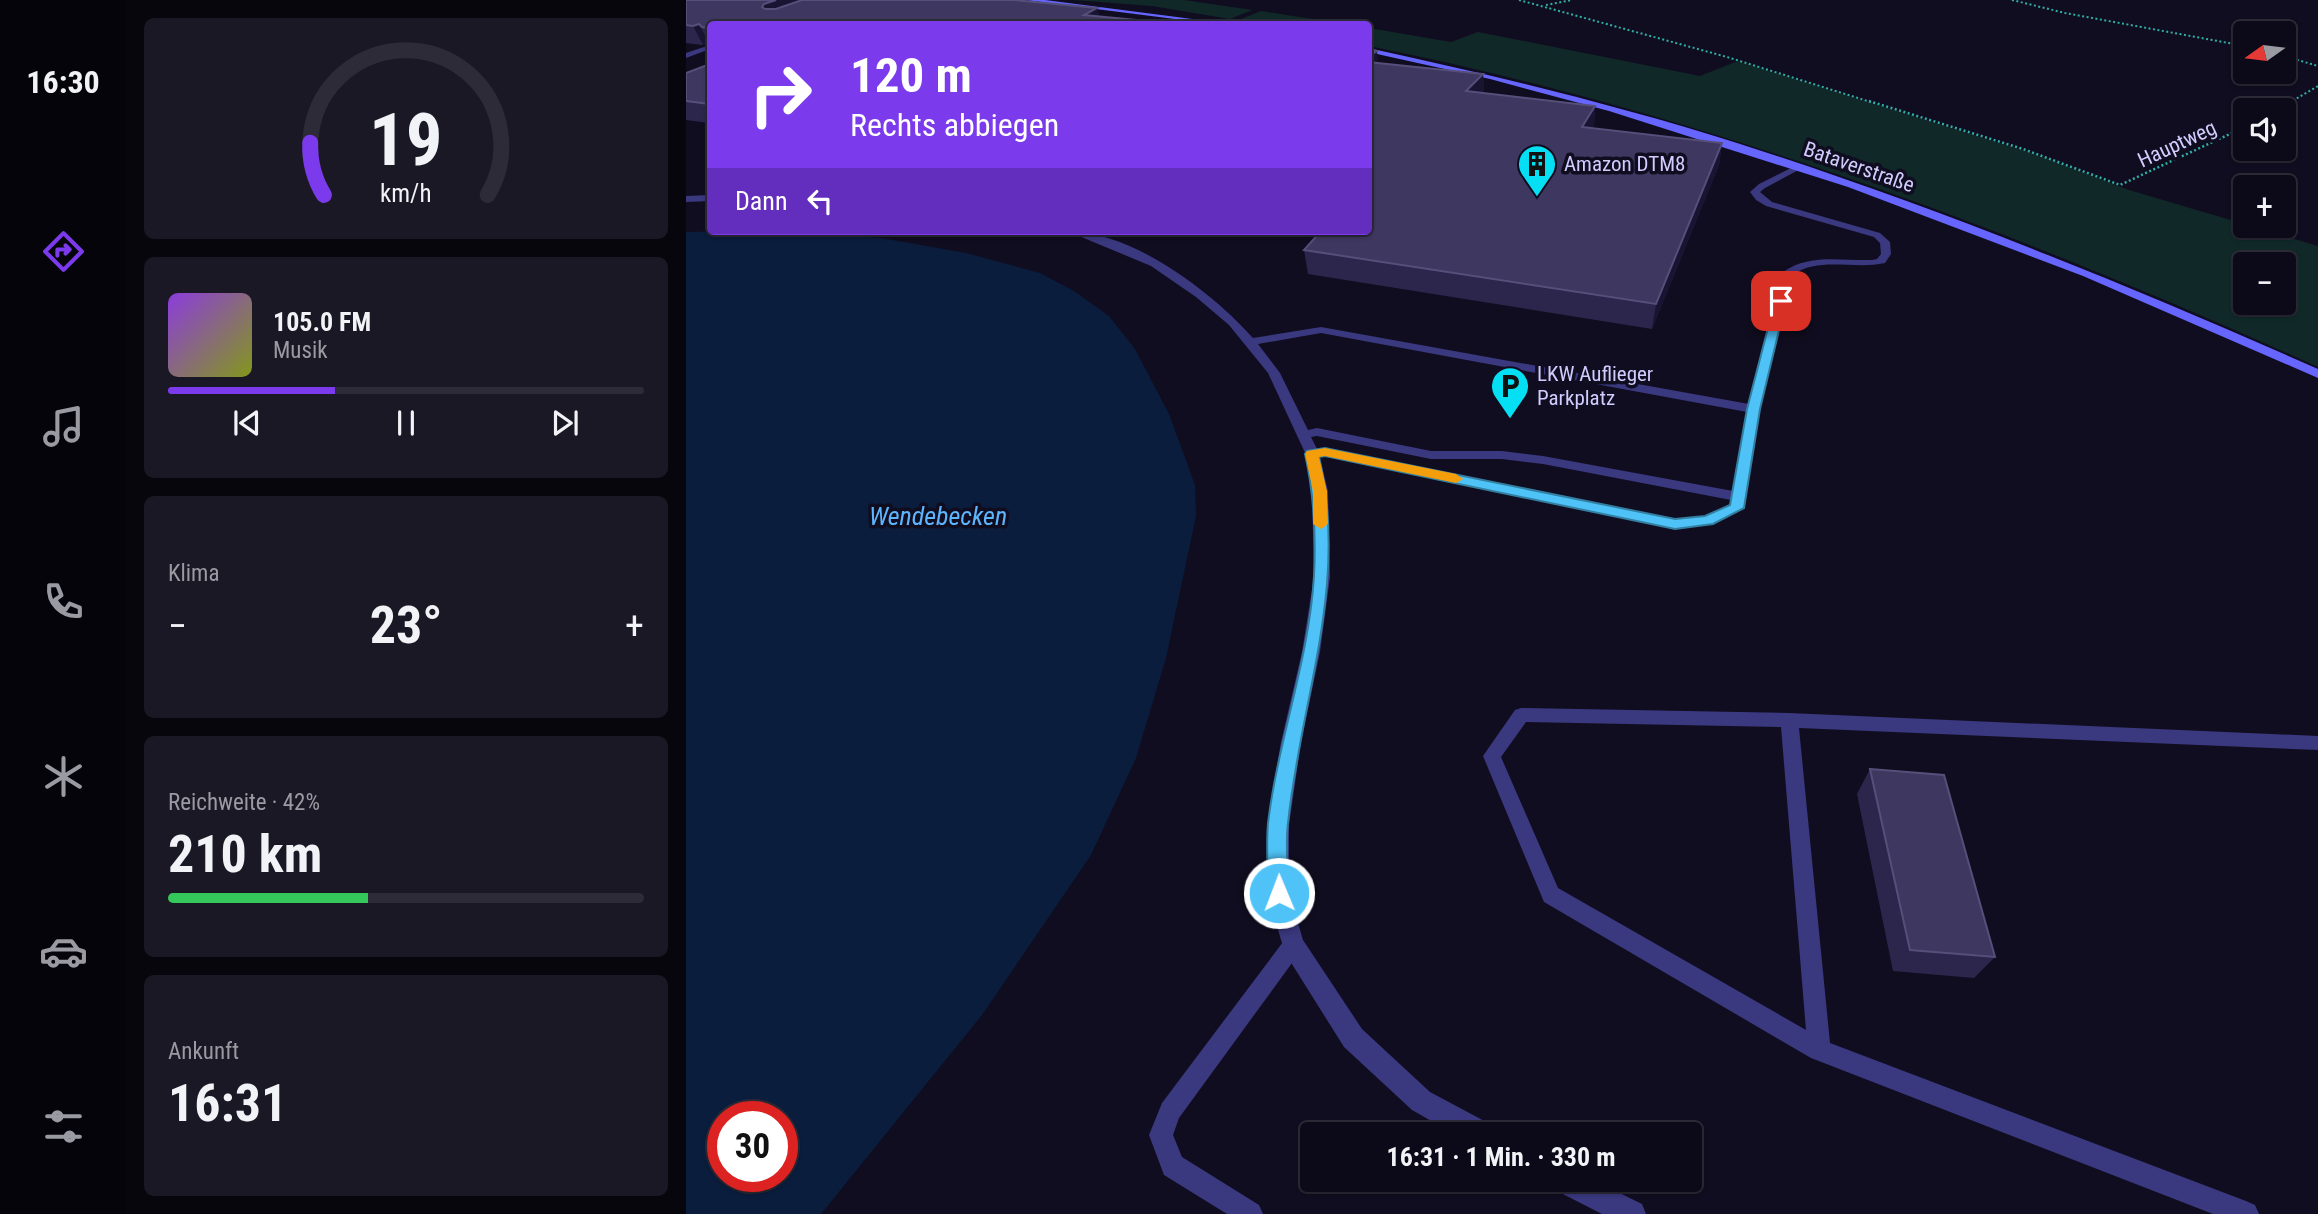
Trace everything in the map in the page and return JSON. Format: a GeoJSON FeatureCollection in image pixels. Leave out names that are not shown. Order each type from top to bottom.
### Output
{"type":"FeatureCollection","features":[{"type":"Feature","properties":{"kind":"street"},"geometry":{"type":"LineString","coordinates":[[1028,0],[1202,21]]}},
{"type":"Feature","properties":{"kind":"street"},"geometry":{"type":"LineString","coordinates":[[686,56],[707,48]]}},
{"type":"Feature","properties":{"kind":"street","name":"Bataverstraße"},"geometry":{"type":"LineString","coordinates":[[1372,51],[1439,64],[1579,99],[1800,167],[1940,216],[2053,260],[2318,374]]}},
{"type":"Feature","properties":{"kind":"street"},"geometry":{"type":"LineString","coordinates":[[1312,454],[1320,491],[1322,577],[1311,652],[1291,742],[1278,825],[1279,893],[1293,946],[1353,1038],[1421,1101],[1459,1122]]}},
{"type":"Feature","properties":{"kind":"street"},"geometry":{"type":"LineString","coordinates":[[1588,1192],[1632,1214]]}},
{"type":"Feature","properties":{"kind":"lane"},"geometry":{"type":"LineString","coordinates":[[1083,235],[1131,252],[1164,269],[1199,294],[1251,342],[1283,390],[1312,454],[1325,452],[1675,524],[1708,521],[1737,508],[1754,409],[1787,274],[1808,263],[1872,263],[1881,261],[1886,254],[1885,242],[1877,235],[1769,204],[1755,192],[1800,167]]}},
{"type":"Feature","properties":{"kind":"lane"},"geometry":{"type":"LineString","coordinates":[[686,199],[707,198]]}},
{"type":"Feature","properties":{"kind":"lane"},"geometry":{"type":"LineString","coordinates":[[1251,342],[1321,330],[1754,409]]}},
{"type":"Feature","properties":{"kind":"lane"},"geometry":{"type":"LineString","coordinates":[[1304,435],[1317,432],[1431,455],[1502,455],[1543,460],[1739,497]]}},
{"type":"Feature","properties":{"kind":"lane"},"geometry":{"type":"LineString","coordinates":[[2246,1214],[1819,1050],[1551,895],[1492,756],[1521,715],[1788,720],[2318,743]]}},
{"type":"Feature","properties":{"kind":"lane"},"geometry":{"type":"LineString","coordinates":[[1788,720],[1819,1050]]}},
{"type":"Feature","properties":{"kind":"lane"},"geometry":{"type":"LineString","coordinates":[[1250,1214],[1174,1166],[1161,1135],[1170,1111],[1293,946]]}},
{"type":"Feature","properties":{"kind":"path"},"geometry":{"type":"LineString","coordinates":[[1519,0],[1538,5],[1557,5],[1572,0]]}},
{"type":"Feature","properties":{"kind":"path"},"geometry":{"type":"LineString","coordinates":[[2012,0],[2065,13],[2233,44]]}},
{"type":"Feature","properties":{"kind":"path","name":"Hauptweg"},"geometry":{"type":"LineString","coordinates":[[1538,5],[1727,57],[2023,149],[2120,185],[2233,133]]}},
{"type":"Feature","properties":{"kind":"path"},"geometry":{"type":"LineString","coordinates":[[2296,60],[2318,66]]}},
{"type":"Feature","properties":{"kind":"path"},"geometry":{"type":"LineString","coordinates":[[2296,99],[2318,86]]}},
{"type":"Feature","properties":{"kind":"green space"},"geometry":{"type":"Polygon","coordinates":[[[1073,0],[1184,0],[1252,10],[1230,19],[1152,6],[1073,0]]]}},
{"type":"Feature","properties":{"kind":"green space"},"geometry":{"type":"Polygon","coordinates":[[[1261,11],[1326,21],[1244,21],[1239,20],[1261,11]]]}},
{"type":"Feature","properties":{"kind":"green space"},"geometry":{"type":"Polygon","coordinates":[[[1372,29],[1451,42],[1478,32],[1700,76],[1738,61],[2038,155],[2129,190],[2233,221],[2233,238],[2291,238],[2318,246],[2318,367],[2203,316],[1970,222],[1733,140],[1491,73],[1372,47],[1372,29]]]}},
{"type":"Feature","properties":{"kind":"water","name":"Wendebecken"},"geometry":{"type":"Polygon","coordinates":[[[686,232],[707,232],[707,235],[844,235],[881,238],[966,253],[1040,273],[1074,291],[1109,316],[1135,349],[1169,414],[1195,485],[1196,516],[1166,658],[1136,758],[1091,855],[982,1015],[821,1214],[686,1214],[686,232]]]}},
{"type":"Feature","properties":{"kind":"building"},"geometry":{"type":"Polygon","coordinates":[[[686,0],[776,0],[762,7],[776,9],[802,0],[1014,0],[1097,8],[1084,15],[1147,21],[707,21],[707,28],[699,24],[686,25],[686,0]]]}},
{"type":"Feature","properties":{"kind":"building","name":"Amazon DTM8"},"geometry":{"type":"Polygon","coordinates":[[[1372,62],[1483,74],[1466,91],[1595,106],[1582,127],[1722,143],[1656,304],[1304,250],[1317,235],[1372,235],[1372,62]]]}},
{"type":"Feature","properties":{"kind":"building"},"geometry":{"type":"Polygon","coordinates":[[[707,65],[707,104],[686,101],[686,73],[707,65]]]}},
{"type":"Feature","properties":{"kind":"building"},"geometry":{"type":"Polygon","coordinates":[[[1870,769],[1944,775],[1995,957],[1910,950],[1870,769]]]}},
{"type":"Feature","properties":{"kind":"slow traffic"},"geometry":{"type":"LineString","coordinates":[[1321,524],[1320,491],[1312,454],[1325,452],[1456,479]]}},
{"type":"Feature","properties":{"kind":"place","name":"Amazon DTM8"},"geometry":{"type":"Point","coordinates":[1537,198]}},
{"type":"Feature","properties":{"kind":"place","name":"LKW Auflieger Parkplatz"},"geometry":{"type":"Point","coordinates":[1510,420]}},
{"type":"Feature","properties":{"kind":"route"},"geometry":{"type":"LineString","coordinates":[[1279,893],[1278,825],[1291,742],[1311,652],[1322,577],[1320,491],[1312,454],[1325,452],[1675,524],[1708,521],[1737,508],[1754,409],[1781,301]]}}]}
